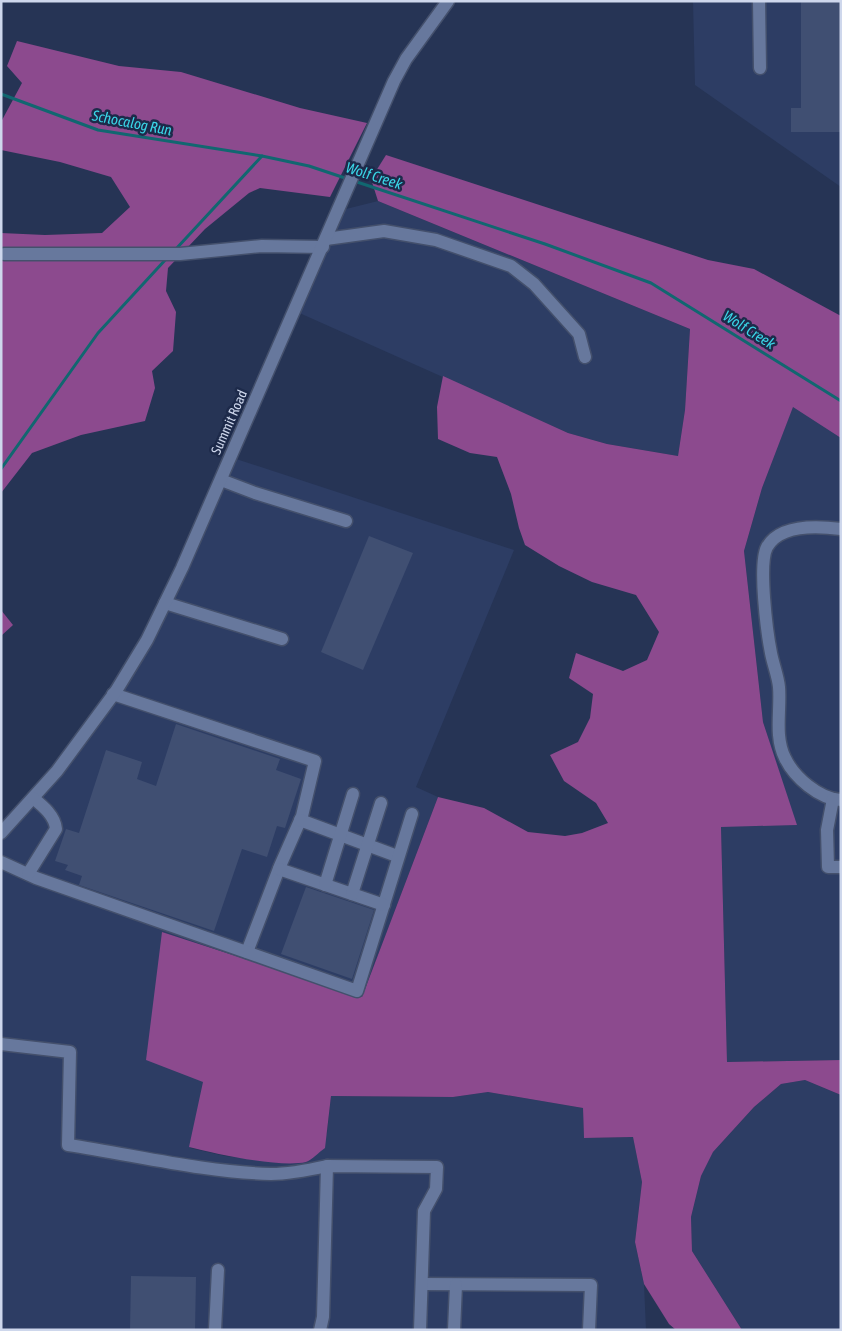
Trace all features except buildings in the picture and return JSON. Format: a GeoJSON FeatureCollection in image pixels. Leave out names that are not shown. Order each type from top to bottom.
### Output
{"type":"FeatureCollection","features":[{"type":"Feature","properties":{"kind":"street","name":"Summit Road"},"geometry":{"type":"LineString","coordinates":[[1,834],[83,738],[146,640],[165,603],[220,480],[406,58],[448,1]]}},
{"type":"Feature","properties":{"kind":"street"},"geometry":{"type":"LineString","coordinates":[[759,1],[760,68]]}},
{"type":"Feature","properties":{"kind":"street"},"geometry":{"type":"LineString","coordinates":[[4,254],[180,254],[262,246],[324,243],[384,231],[436,240],[511,266],[534,284],[579,334],[585,358]]}},
{"type":"Feature","properties":{"kind":"street"},"geometry":{"type":"LineString","coordinates":[[220,480],[255,493],[346,521]]}},
{"type":"Feature","properties":{"kind":"street"},"geometry":{"type":"LineString","coordinates":[[841,529],[817,526],[781,534],[768,546],[764,555],[770,652],[779,686],[779,741],[785,759],[805,784],[837,800],[827,830],[828,867],[841,867]]}},
{"type":"Feature","properties":{"kind":"street"},"geometry":{"type":"LineString","coordinates":[[165,603],[282,639]]}},
{"type":"Feature","properties":{"kind":"street"},"geometry":{"type":"LineString","coordinates":[[113,694],[316,761],[300,820],[247,952]]}},
{"type":"Feature","properties":{"kind":"street"},"geometry":{"type":"LineString","coordinates":[[325,885],[353,794]]}},
{"type":"Feature","properties":{"kind":"street"},"geometry":{"type":"LineString","coordinates":[[28,874],[56,829],[55,823],[46,810],[33,798]]}},
{"type":"Feature","properties":{"kind":"street"},"geometry":{"type":"LineString","coordinates":[[352,894],[381,803]]}},
{"type":"Feature","properties":{"kind":"street"},"geometry":{"type":"LineString","coordinates":[[1,862],[28,874],[357,991],[412,814]]}},
{"type":"Feature","properties":{"kind":"street"},"geometry":{"type":"LineString","coordinates":[[300,820],[398,856]]}},
{"type":"Feature","properties":{"kind":"street"},"geometry":{"type":"LineString","coordinates":[[279,869],[384,905]]}},
{"type":"Feature","properties":{"kind":"street"},"geometry":{"type":"LineString","coordinates":[[1,1044],[70,1052],[68,1145],[190,1166],[271,1174],[297,1172],[328,1166],[437,1167],[436,1189],[424,1211],[420,1330]]}},
{"type":"Feature","properties":{"kind":"street"},"geometry":{"type":"LineString","coordinates":[[320,1330],[323,1317],[328,1166]]}},
{"type":"Feature","properties":{"kind":"street"},"geometry":{"type":"LineString","coordinates":[[215,1330],[218,1270]]}},
{"type":"Feature","properties":{"kind":"street"},"geometry":{"type":"LineString","coordinates":[[422,1284],[591,1285],[590,1330]]}},
{"type":"Feature","properties":{"kind":"street"},"geometry":{"type":"LineString","coordinates":[[454,1330],[456,1285]]}},
{"type":"Feature","properties":{"kind":"shaded area"},"geometry":{"type":"Polygon","coordinates":[[[693,1],[841,1],[841,187],[695,85],[693,1]]]}},
{"type":"Feature","properties":{"kind":"shaded area"},"geometry":{"type":"Polygon","coordinates":[[[17,41],[119,66],[181,72],[300,108],[367,123],[330,197],[260,188],[249,193],[205,229],[168,268],[166,291],[176,312],[173,351],[152,371],[155,388],[145,421],[81,435],[32,453],[1,493],[1,233],[45,235],[102,233],[130,207],[111,177],[60,162],[1,150],[1,122],[22,83],[7,66],[17,41]]]}},
{"type":"Feature","properties":{"kind":"shaded area"},"geometry":{"type":"Polygon","coordinates":[[[386,155],[708,260],[754,269],[841,316],[841,438],[793,407],[762,488],[744,551],[763,722],[797,825],[721,827],[727,1062],[841,1060],[841,1095],[805,1080],[781,1084],[754,1107],[713,1152],[701,1176],[691,1217],[692,1251],[742,1330],[676,1330],[669,1324],[644,1284],[635,1242],[642,1182],[633,1137],[584,1138],[583,1108],[488,1092],[453,1097],[331,1096],[325,1148],[306,1162],[265,1162],[189,1147],[203,1082],[146,1060],[162,932],[362,997],[438,797],[484,808],[528,832],[565,836],[582,833],[608,823],[596,803],[564,781],[550,755],[578,742],[590,718],[593,694],[569,678],[576,653],[623,671],[647,660],[659,632],[636,595],[592,582],[559,566],[525,545],[511,494],[497,457],[470,453],[438,439],[437,407],[443,376],[568,433],[607,444],[678,456],[685,410],[690,329],[378,201],[371,179],[386,155]]]}},
{"type":"Feature","properties":{"kind":"shaded area"},"geometry":{"type":"Polygon","coordinates":[[[378,201],[690,329],[685,410],[678,456],[607,444],[568,433],[295,311],[338,211],[378,201]]]}},
{"type":"Feature","properties":{"kind":"shaded area"},"geometry":{"type":"Polygon","coordinates":[[[841,401],[841,1060],[727,1062],[721,826],[796,825],[763,722],[744,551],[762,488],[793,406],[841,401]]]}},
{"type":"Feature","properties":{"kind":"shaded area"},"geometry":{"type":"Polygon","coordinates":[[[230,457],[514,550],[416,787],[438,797],[362,997],[162,932],[204,1082],[190,1148],[225,1156],[284,1163],[307,1162],[327,1133],[331,1096],[453,1097],[488,1092],[583,1108],[584,1138],[633,1137],[642,1182],[635,1242],[644,1284],[646,1330],[1,1330],[1,833],[116,691],[230,457]]]}},
{"type":"Feature","properties":{"kind":"shaded area"},"geometry":{"type":"Polygon","coordinates":[[[1,610],[13,625],[1,636],[1,610]]]}},
{"type":"Feature","properties":{"kind":"shaded area"},"geometry":{"type":"Polygon","coordinates":[[[805,1080],[841,1095],[841,1330],[742,1330],[692,1251],[691,1217],[701,1176],[713,1152],[754,1107],[781,1084],[805,1080]]]}},
{"type":"Feature","properties":{"kind":"waterway","name":"Schocalog Run"},"geometry":{"type":"LineString","coordinates":[[1,94],[98,130],[262,156]]}},
{"type":"Feature","properties":{"kind":"waterway","name":"Wolf Creek"},"geometry":{"type":"LineString","coordinates":[[175,250],[262,156],[309,166],[348,179]]}},
{"type":"Feature","properties":{"kind":"waterway","name":"Wolf Creek"},"geometry":{"type":"LineString","coordinates":[[354,181],[545,244],[651,283],[841,401]]}},
{"type":"Feature","properties":{"kind":"waterway","name":"Wolf Creek"},"geometry":{"type":"LineString","coordinates":[[1,469],[98,333],[167,258]]}}]}
